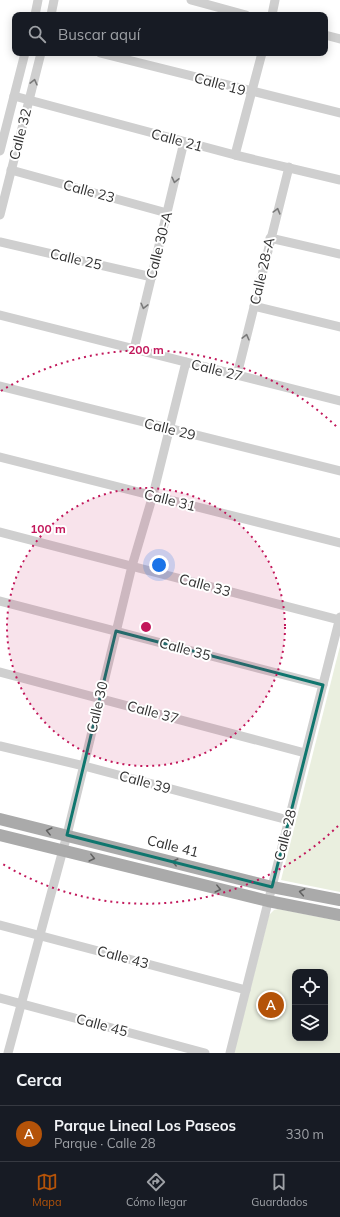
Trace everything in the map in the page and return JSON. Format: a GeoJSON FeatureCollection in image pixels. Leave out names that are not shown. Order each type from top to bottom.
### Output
{"type":"FeatureCollection","features":[{"type":"Feature","properties":{"kind":"main road","name":"Calle 41"},"geometry":{"type":"LineString","coordinates":[[0,819],[272,887],[340,900]]}},
{"type":"Feature","properties":{"kind":"main road"},"geometry":{"type":"LineString","coordinates":[[0,835],[268,902],[340,915]]}},
{"type":"Feature","properties":{"kind":"street"},"geometry":{"type":"LineString","coordinates":[[35,12],[38,0]]}},
{"type":"Feature","properties":{"kind":"street"},"geometry":{"type":"LineString","coordinates":[[51,12],[54,0]]}},
{"type":"Feature","properties":{"kind":"street"},"geometry":{"type":"LineString","coordinates":[[191,0],[235,12]]}},
{"type":"Feature","properties":{"kind":"street"},"geometry":{"type":"LineString","coordinates":[[273,12],[275,0]]}},
{"type":"Feature","properties":{"kind":"street"},"geometry":{"type":"LineString","coordinates":[[328,36],[340,39]]}},
{"type":"Feature","properties":{"kind":"street","name":"Calle 32"},"geometry":{"type":"LineString","coordinates":[[0,151],[24,56]]}},
{"type":"Feature","properties":{"kind":"street","name":"Calle 32"},"geometry":{"type":"LineString","coordinates":[[0,215],[40,56]]}},
{"type":"Feature","properties":{"kind":"street","name":"Calle 19"},"geometry":{"type":"LineString","coordinates":[[111,56],[253,93],[340,113]]}},
{"type":"Feature","properties":{"kind":"street"},"geometry":{"type":"LineString","coordinates":[[235,155],[253,93],[261,56]]}},
{"type":"Feature","properties":{"kind":"street","name":"Calle 21"},"geometry":{"type":"LineString","coordinates":[[14,96],[184,142],[340,180]]}},
{"type":"Feature","properties":{"kind":"street","name":"Calle 30-A"},"geometry":{"type":"LineString","coordinates":[[134,349],[184,142]]}},
{"type":"Feature","properties":{"kind":"street","name":"Calle 28-A"},"geometry":{"type":"LineString","coordinates":[[237,375],[270,238],[289,167]]}},
{"type":"Feature","properties":{"kind":"street","name":"Calle 23"},"geometry":{"type":"LineString","coordinates":[[11,170],[167,213]]}},
{"type":"Feature","properties":{"kind":"street"},"geometry":{"type":"LineString","coordinates":[[270,238],[340,254]]}},
{"type":"Feature","properties":{"kind":"street","name":"Calle 25"},"geometry":{"type":"LineString","coordinates":[[0,242],[152,277]]}},
{"type":"Feature","properties":{"kind":"street"},"geometry":{"type":"LineString","coordinates":[[254,306],[340,327]]}},
{"type":"Feature","properties":{"kind":"street","name":"Calle 27"},"geometry":{"type":"LineString","coordinates":[[0,315],[340,401]]}},
{"type":"Feature","properties":{"kind":"street","name":"Calle 30"},"geometry":{"type":"LineString","coordinates":[[8,1053],[20,1003],[67,835],[99,697],[132,566],[154,496],[186,362]]}},
{"type":"Feature","properties":{"kind":"street","name":"Calle 29"},"geometry":{"type":"LineString","coordinates":[[0,386],[340,471]]}},
{"type":"Feature","properties":{"kind":"street","name":"Calle 31"},"geometry":{"type":"LineString","coordinates":[[0,457],[340,543]]}},
{"type":"Feature","properties":{"kind":"street","name":"Calle 33"},"geometry":{"type":"LineString","coordinates":[[0,532],[340,618]]}},
{"type":"Feature","properties":{"kind":"street","name":"Calle 35"},"geometry":{"type":"LineString","coordinates":[[0,601],[323,685]]}},
{"type":"Feature","properties":{"kind":"street","name":"Calle 28"},"geometry":{"type":"LineString","coordinates":[[230,1053],[340,618]]}},
{"type":"Feature","properties":{"kind":"street","name":"Calle 37"},"geometry":{"type":"LineString","coordinates":[[0,672],[99,697],[305,753]]}},
{"type":"Feature","properties":{"kind":"street","name":"Calle 39"},"geometry":{"type":"LineString","coordinates":[[0,746],[84,766],[288,820]]}},
{"type":"Feature","properties":{"kind":"street","name":"Calle 43"},"geometry":{"type":"LineString","coordinates":[[0,925],[246,990]]}},
{"type":"Feature","properties":{"kind":"street","name":"Calle 45"},"geometry":{"type":"LineString","coordinates":[[0,998],[205,1053]]}},
{"type":"Feature","properties":{"kind":"highlighted area"},"geometry":{"type":"Polygon","coordinates":[[[116,631],[323,685],[272,887],[67,835],[116,631]]]}},
{"type":"Feature","properties":{"kind":"green space"},"geometry":{"type":"Polygon","coordinates":[[[340,646],[340,892],[281,880],[340,646]]]}},
{"type":"Feature","properties":{"kind":"green space"},"geometry":{"type":"Polygon","coordinates":[[[278,909],[340,921],[340,1053],[234,1053],[269,915],[274,910],[278,909]]]}},
{"type":"Feature","properties":{"kind":"place","name":"Parque Lineal Los Paseos"},"geometry":{"type":"Point","coordinates":[271,1005]}}]}
